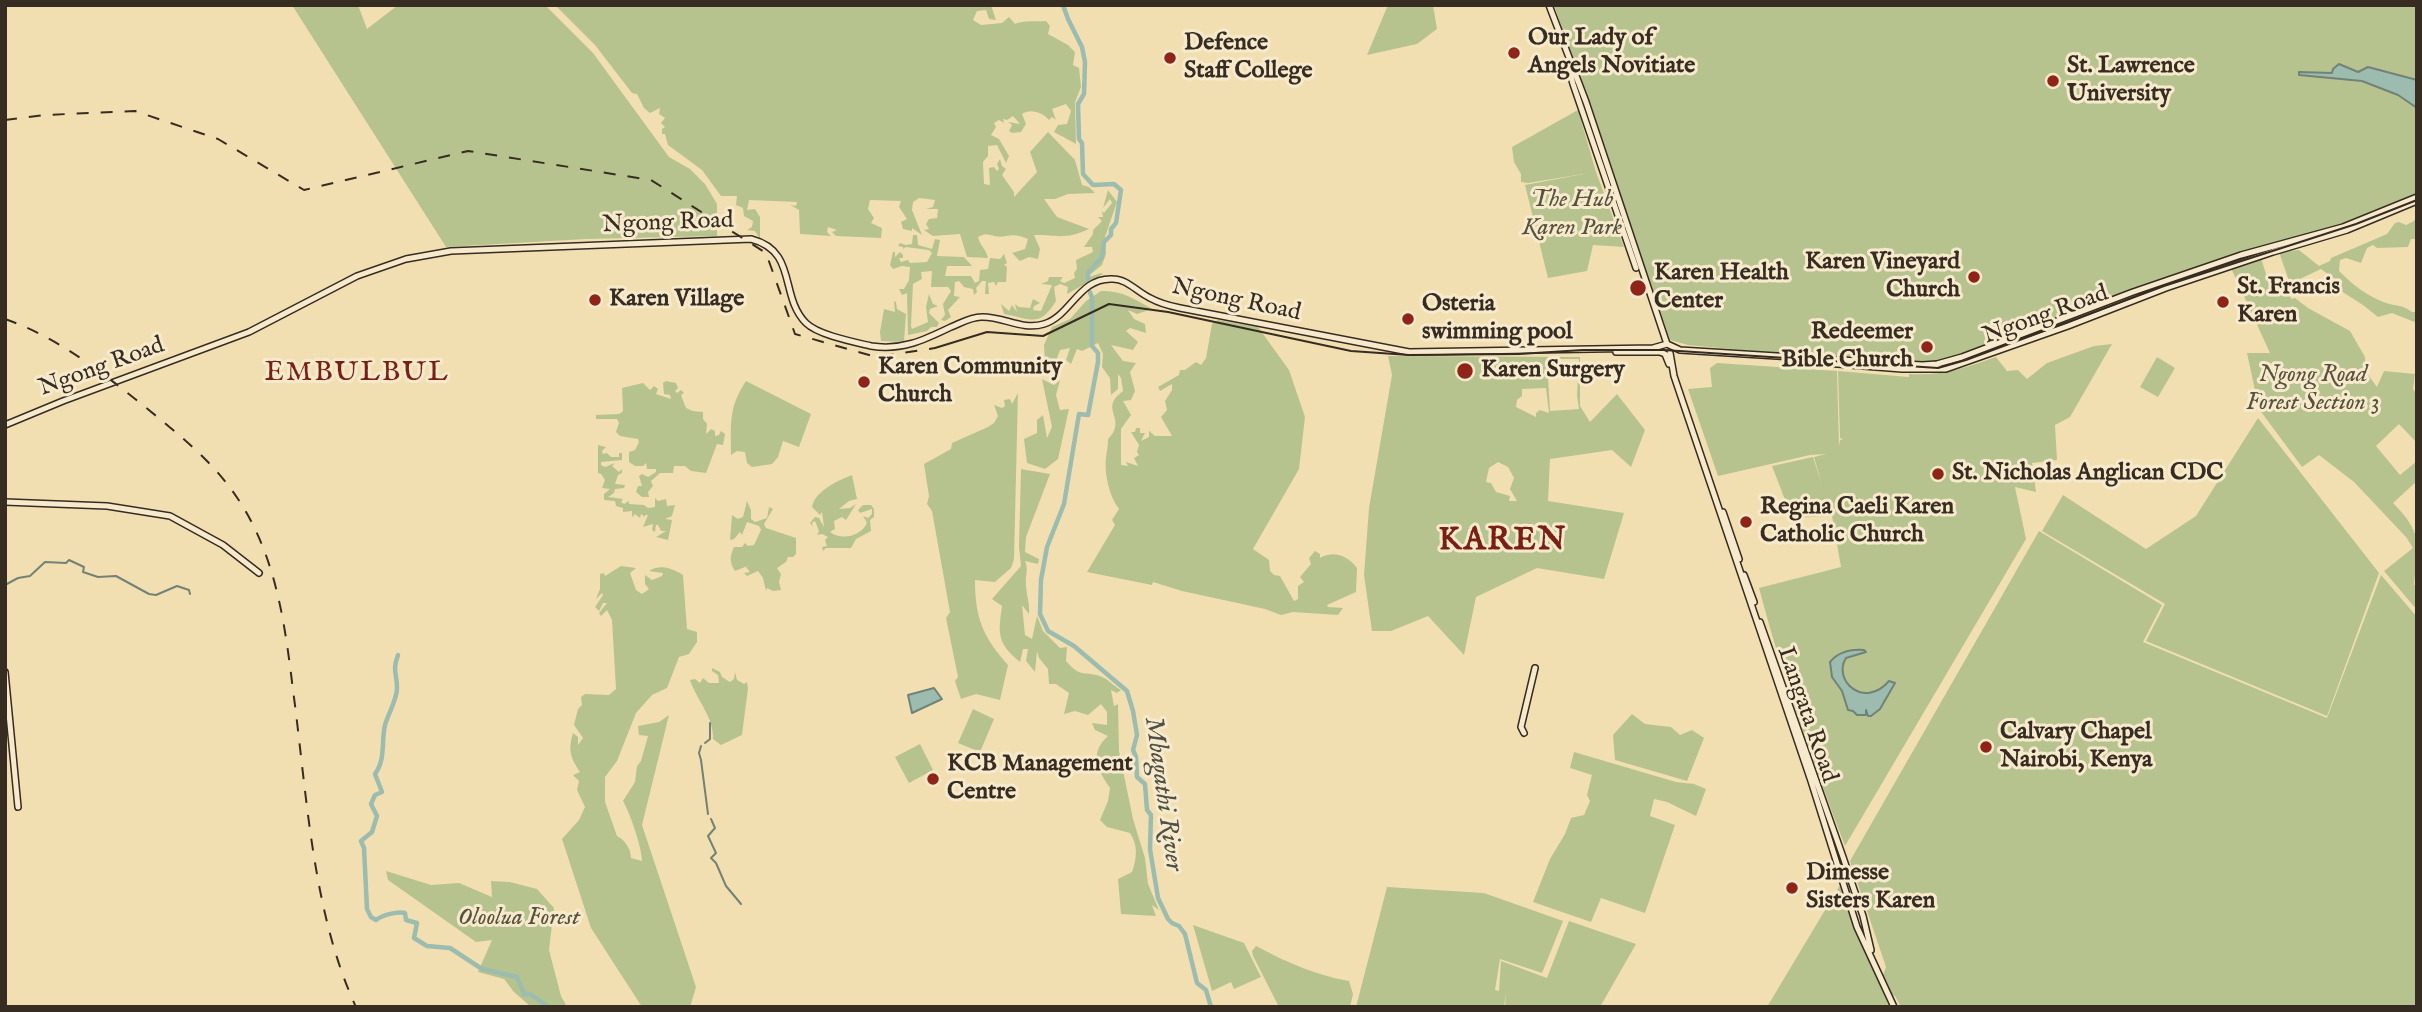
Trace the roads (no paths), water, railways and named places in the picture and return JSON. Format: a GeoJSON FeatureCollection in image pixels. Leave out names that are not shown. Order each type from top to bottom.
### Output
{"type":"FeatureCollection","features":[{"type":"Feature","properties":{"kind":"main road","name":"Langata Road"},"geometry":{"type":"LineString","coordinates":[[1549,5],[1684,407],[1863,916],[1873,960]]}},
{"type":"Feature","properties":{"kind":"main road","name":"Ngong Road"},"geometry":{"type":"LineString","coordinates":[[1666,349],[1916,365],[1937,364],[2133,292],[2343,227],[2417,199]]}},
{"type":"Feature","properties":{"kind":"main road","name":"Ngong Road"},"geometry":{"type":"LineString","coordinates":[[5,425],[62,401],[249,332],[357,276],[411,257],[467,250],[751,239],[767,245],[780,259],[796,310],[810,326],[839,338],[879,347],[912,345],[978,317],[1028,326],[1044,325],[1054,320],[1084,289],[1111,278],[1126,283],[1151,299],[1180,308],[1399,351],[1666,349],[1936,371],[1973,361],[2226,264]]}},
{"type":"Feature","properties":{"kind":"main road"},"geometry":{"type":"LineString","coordinates":[[1986,348],[1985,352],[1990,354]]}},
{"type":"Feature","properties":{"kind":"main road"},"geometry":{"type":"LineString","coordinates":[[1969,354],[1976,356],[1973,361]]}},
{"type":"Feature","properties":{"kind":"main road"},"geometry":{"type":"LineString","coordinates":[[5,502],[107,506],[170,516],[223,545],[260,573]]}},
{"type":"Feature","properties":{"kind":"main road"},"geometry":{"type":"LineString","coordinates":[[1524,733],[1521,727],[1535,668]]}},
{"type":"Feature","properties":{"kind":"main road"},"geometry":{"type":"LineString","coordinates":[[5,672],[18,807]]}},
{"type":"Feature","properties":{"kind":"main road","name":"Langata Road"},"geometry":{"type":"LineString","coordinates":[[1796,729],[1824,827],[1855,918],[1884,990],[1894,1007]]}},
{"type":"Feature","properties":{"kind":"main road"},"geometry":{"type":"LineString","coordinates":[[1824,827],[1832,825]]}},
{"type":"Feature","properties":{"kind":"main road"},"geometry":{"type":"LineString","coordinates":[[1855,918],[1860,919],[1863,916]]}},
{"type":"Feature","properties":{"kind":"waterway"},"geometry":{"type":"LineString","coordinates":[[1063,5],[1082,47],[1085,62],[1084,94],[1078,104],[1083,174],[1093,185],[1114,184],[1121,190],[1116,223],[1111,229],[1111,235],[1104,242],[1102,257],[1088,273],[1088,280]]}},
{"type":"Feature","properties":{"kind":"waterway","name":"Mbagathi River"},"geometry":{"type":"LineString","coordinates":[[1090,292],[1092,346],[1098,353],[1098,362],[1088,415],[1079,414],[1064,504],[1047,547],[1041,580],[1040,614],[1048,631],[1074,646],[1127,691],[1137,735],[1133,750],[1137,777],[1145,784],[1147,810],[1151,815],[1150,849],[1158,898],[1168,919],[1185,934],[1197,983],[1206,990],[1211,1007]]}},
{"type":"Feature","properties":{"kind":"waterway"},"geometry":{"type":"LineString","coordinates":[[5,585],[18,578],[30,576],[45,562],[66,563],[69,560],[84,567],[83,572],[98,577],[116,576],[149,594],[156,595],[177,586],[189,590],[190,594]]}},
{"type":"Feature","properties":{"kind":"waterway"},"geometry":{"type":"LineString","coordinates":[[398,655],[395,669],[397,693],[385,725],[382,756],[375,774],[382,792],[375,795],[371,804],[377,816],[372,832],[361,841],[364,848],[367,909],[376,920],[390,914],[405,913],[406,920],[417,923],[414,938],[427,946],[450,948],[482,969],[517,977],[524,994],[530,994],[549,1007]]}},
{"type":"Feature","properties":{"kind":"waterway"},"geometry":{"type":"LineString","coordinates":[[705,743],[710,739],[710,723]]}},
{"type":"Feature","properties":{"kind":"waterway"},"geometry":{"type":"LineString","coordinates":[[701,746],[699,753],[708,814]]}},
{"type":"Feature","properties":{"kind":"waterway"},"geometry":{"type":"LineString","coordinates":[[711,819],[715,828],[708,836],[716,853],[711,858],[726,886],[741,904]]}},
{"type":"Feature","properties":{"kind":"tram line"},"geometry":{"type":"LineString","coordinates":[[935,348],[987,332],[1043,336],[1109,304],[1168,312],[1351,351],[1409,355],[1664,350],[1938,368],[2164,286],[2356,224],[2417,200]]}},
{"type":"Feature","properties":{"kind":"railway"},"geometry":{"type":"LineString","coordinates":[[5,120],[45,115],[135,111],[218,139],[304,190],[468,151],[651,180],[766,253],[795,334],[876,357],[935,348]]}},
{"type":"Feature","properties":{"kind":"railway"},"geometry":{"type":"LineString","coordinates":[[5,319],[78,356],[157,416],[218,472],[251,521],[270,567],[282,616],[320,892],[341,970],[356,1007]]}},
{"type":"Feature","properties":{"kind":"place","name":"Our Lady of Angels Novitiate"},"geometry":{"type":"Point","coordinates":[1514,53]}},
{"type":"Feature","properties":{"kind":"place","name":"Defence Staff College"},"geometry":{"type":"Point","coordinates":[1170,58]}},
{"type":"Feature","properties":{"kind":"place","name":"St. Lawrence University"},"geometry":{"type":"Point","coordinates":[2053,81]}},
{"type":"Feature","properties":{"kind":"place","name":"Karen Vineyard Church"},"geometry":{"type":"Point","coordinates":[1974,277]}},
{"type":"Feature","properties":{"kind":"place","name":"Karen Health Center"},"geometry":{"type":"Point","coordinates":[1638,288]}},
{"type":"Feature","properties":{"kind":"place","name":"Karen Village"},"geometry":{"type":"Point","coordinates":[595,300]}},
{"type":"Feature","properties":{"kind":"place","name":"St. Francis Karen"},"geometry":{"type":"Point","coordinates":[2223,302]}},
{"type":"Feature","properties":{"kind":"place","name":"Osteria swimming pool"},"geometry":{"type":"Point","coordinates":[1408,319]}},
{"type":"Feature","properties":{"kind":"place","name":"Redeemer Bible Church"},"geometry":{"type":"Point","coordinates":[1927,347]}},
{"type":"Feature","properties":{"kind":"place","name":"Karen Surgery"},"geometry":{"type":"Point","coordinates":[1465,371]}},
{"type":"Feature","properties":{"kind":"place","name":"Karen Community Church"},"geometry":{"type":"Point","coordinates":[864,382]}},
{"type":"Feature","properties":{"kind":"place","name":"St. Nicholas Anglican CDC"},"geometry":{"type":"Point","coordinates":[1938,474]}},
{"type":"Feature","properties":{"kind":"place","name":"Regina Caeli Karen Catholic Church"},"geometry":{"type":"Point","coordinates":[1746,522]}},
{"type":"Feature","properties":{"kind":"place","name":"Calvary Chapel Nairobi, Kenya"},"geometry":{"type":"Point","coordinates":[1986,747]}},
{"type":"Feature","properties":{"kind":"place","name":"KCB Management Centre"},"geometry":{"type":"Point","coordinates":[933,779]}},
{"type":"Feature","properties":{"kind":"place","name":"Dimesse Sisters Karen"},"geometry":{"type":"Point","coordinates":[1792,888]}},
{"type":"Feature","properties":{"kind":"district","name":"EMBULBUL"},"geometry":{"type":"Point","coordinates":[357,374]}},
{"type":"Feature","properties":{"kind":"district","name":"KAREN"},"geometry":{"type":"Point","coordinates":[1503,542]}},
{"type":"Feature","properties":{"kind":"park label","name":"The Hub Karen Park"},"geometry":{"type":"Point","coordinates":[1572,215]}},
{"type":"Feature","properties":{"kind":"park label","name":"Ngong Road Forest Section 3"},"geometry":{"type":"Point","coordinates":[2313,390]}},
{"type":"Feature","properties":{"kind":"park label","name":"Oloolua Forest"},"geometry":{"type":"Point","coordinates":[519,919]}}]}
